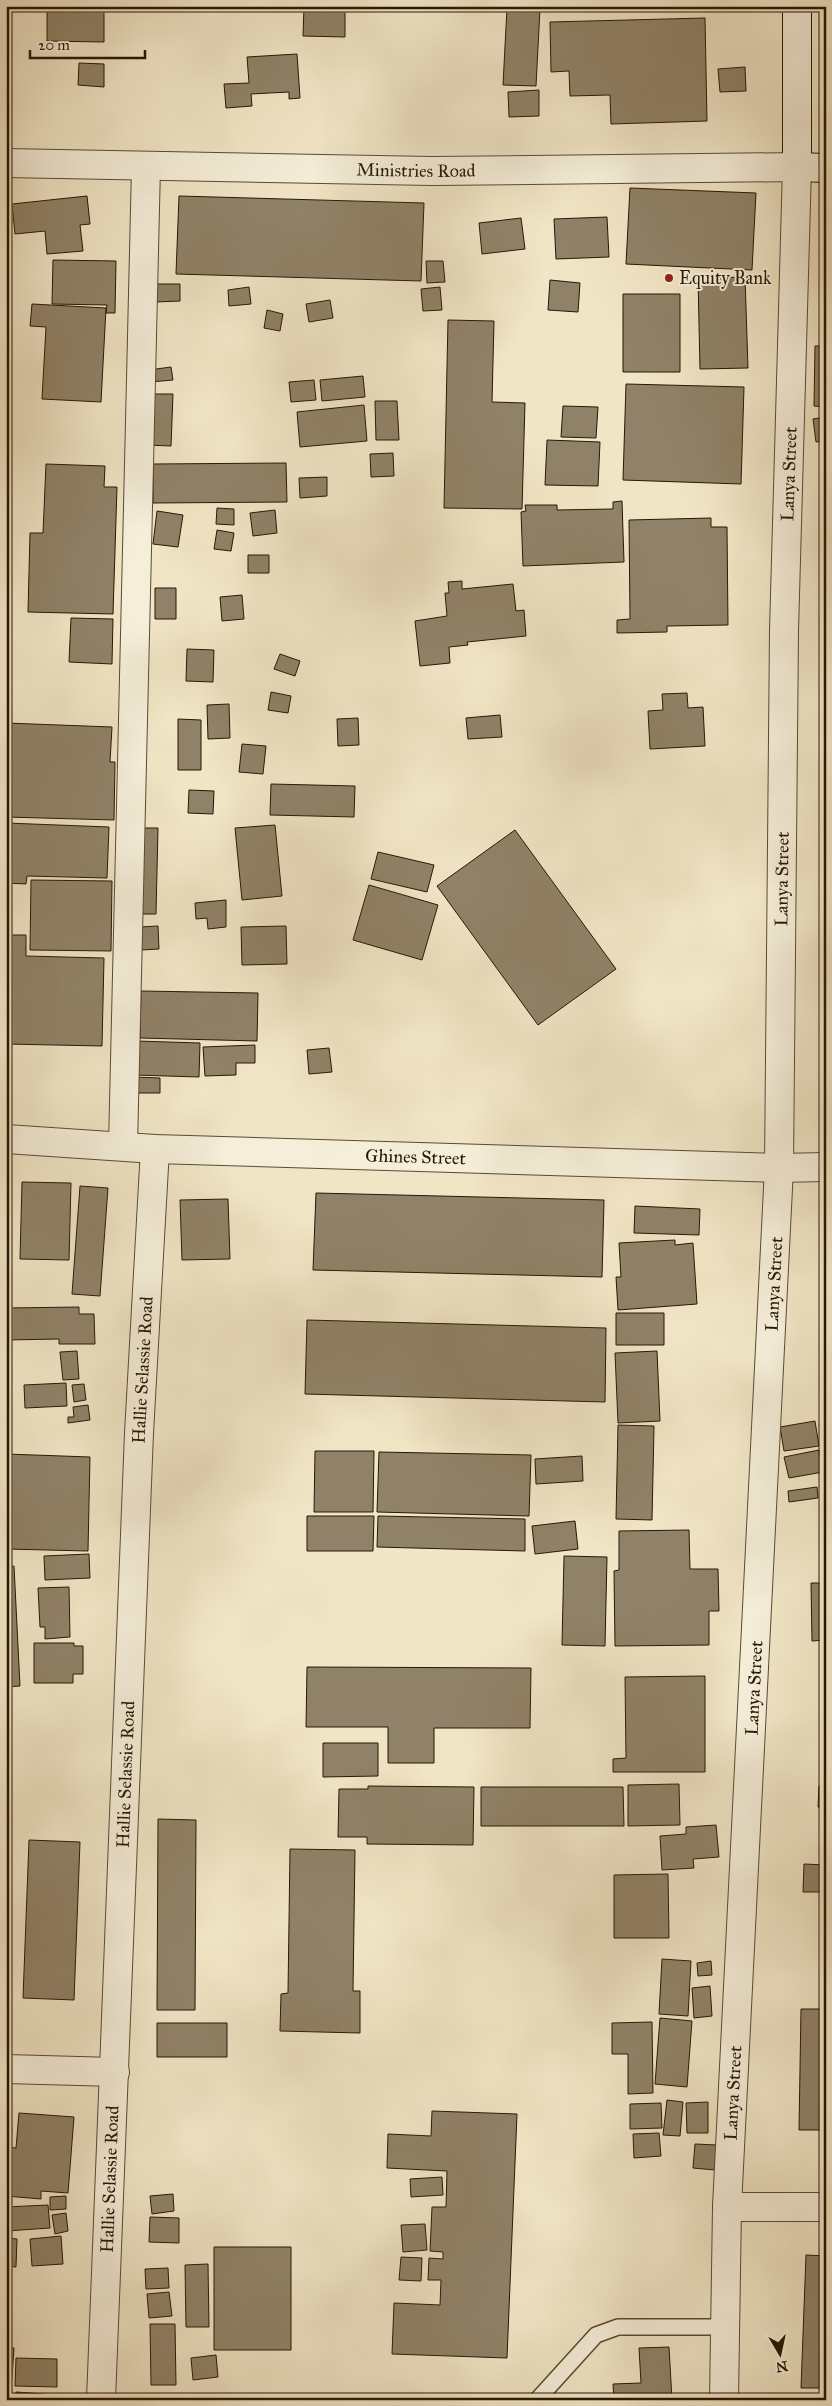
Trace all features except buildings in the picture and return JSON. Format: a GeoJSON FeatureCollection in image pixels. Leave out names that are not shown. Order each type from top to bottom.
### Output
{"type":"FeatureCollection","features":[{"type":"Feature","properties":{"kind":"street","name":"Lanya Street"},"geometry":{"type":"LineString","coordinates":[[724,2400],[727,2207],[779,1168],[784,631],[797,167],[797,6]]}},
{"type":"Feature","properties":{"kind":"street","name":"Ministries Road"},"geometry":{"type":"LineString","coordinates":[[6,163],[432,171],[826,168]]}},
{"type":"Feature","properties":{"kind":"street"},"geometry":{"type":"LineString","coordinates":[[123,1146],[146,166]]}},
{"type":"Feature","properties":{"kind":"street","name":"Ghines Street"},"geometry":{"type":"LineString","coordinates":[[6,1139],[155,1149],[779,1168],[826,1167]]}},
{"type":"Feature","properties":{"kind":"street","name":"Hallie Selassie Road"},"geometry":{"type":"LineString","coordinates":[[101,2400],[139,1433],[155,1149]]}},
{"type":"Feature","properties":{"kind":"street"},"geometry":{"type":"LineString","coordinates":[[6,2069],[115,2072]]}},
{"type":"Feature","properties":{"kind":"street"},"geometry":{"type":"LineString","coordinates":[[727,2207],[826,2206]]}},
{"type":"Feature","properties":{"kind":"lane"},"geometry":{"type":"LineString","coordinates":[[537,2400],[596,2335],[618,2327],[724,2327]]}},
{"type":"Feature","properties":{"kind":"place","name":"Equity Bank"},"geometry":{"type":"Point","coordinates":[669,278]}}]}
